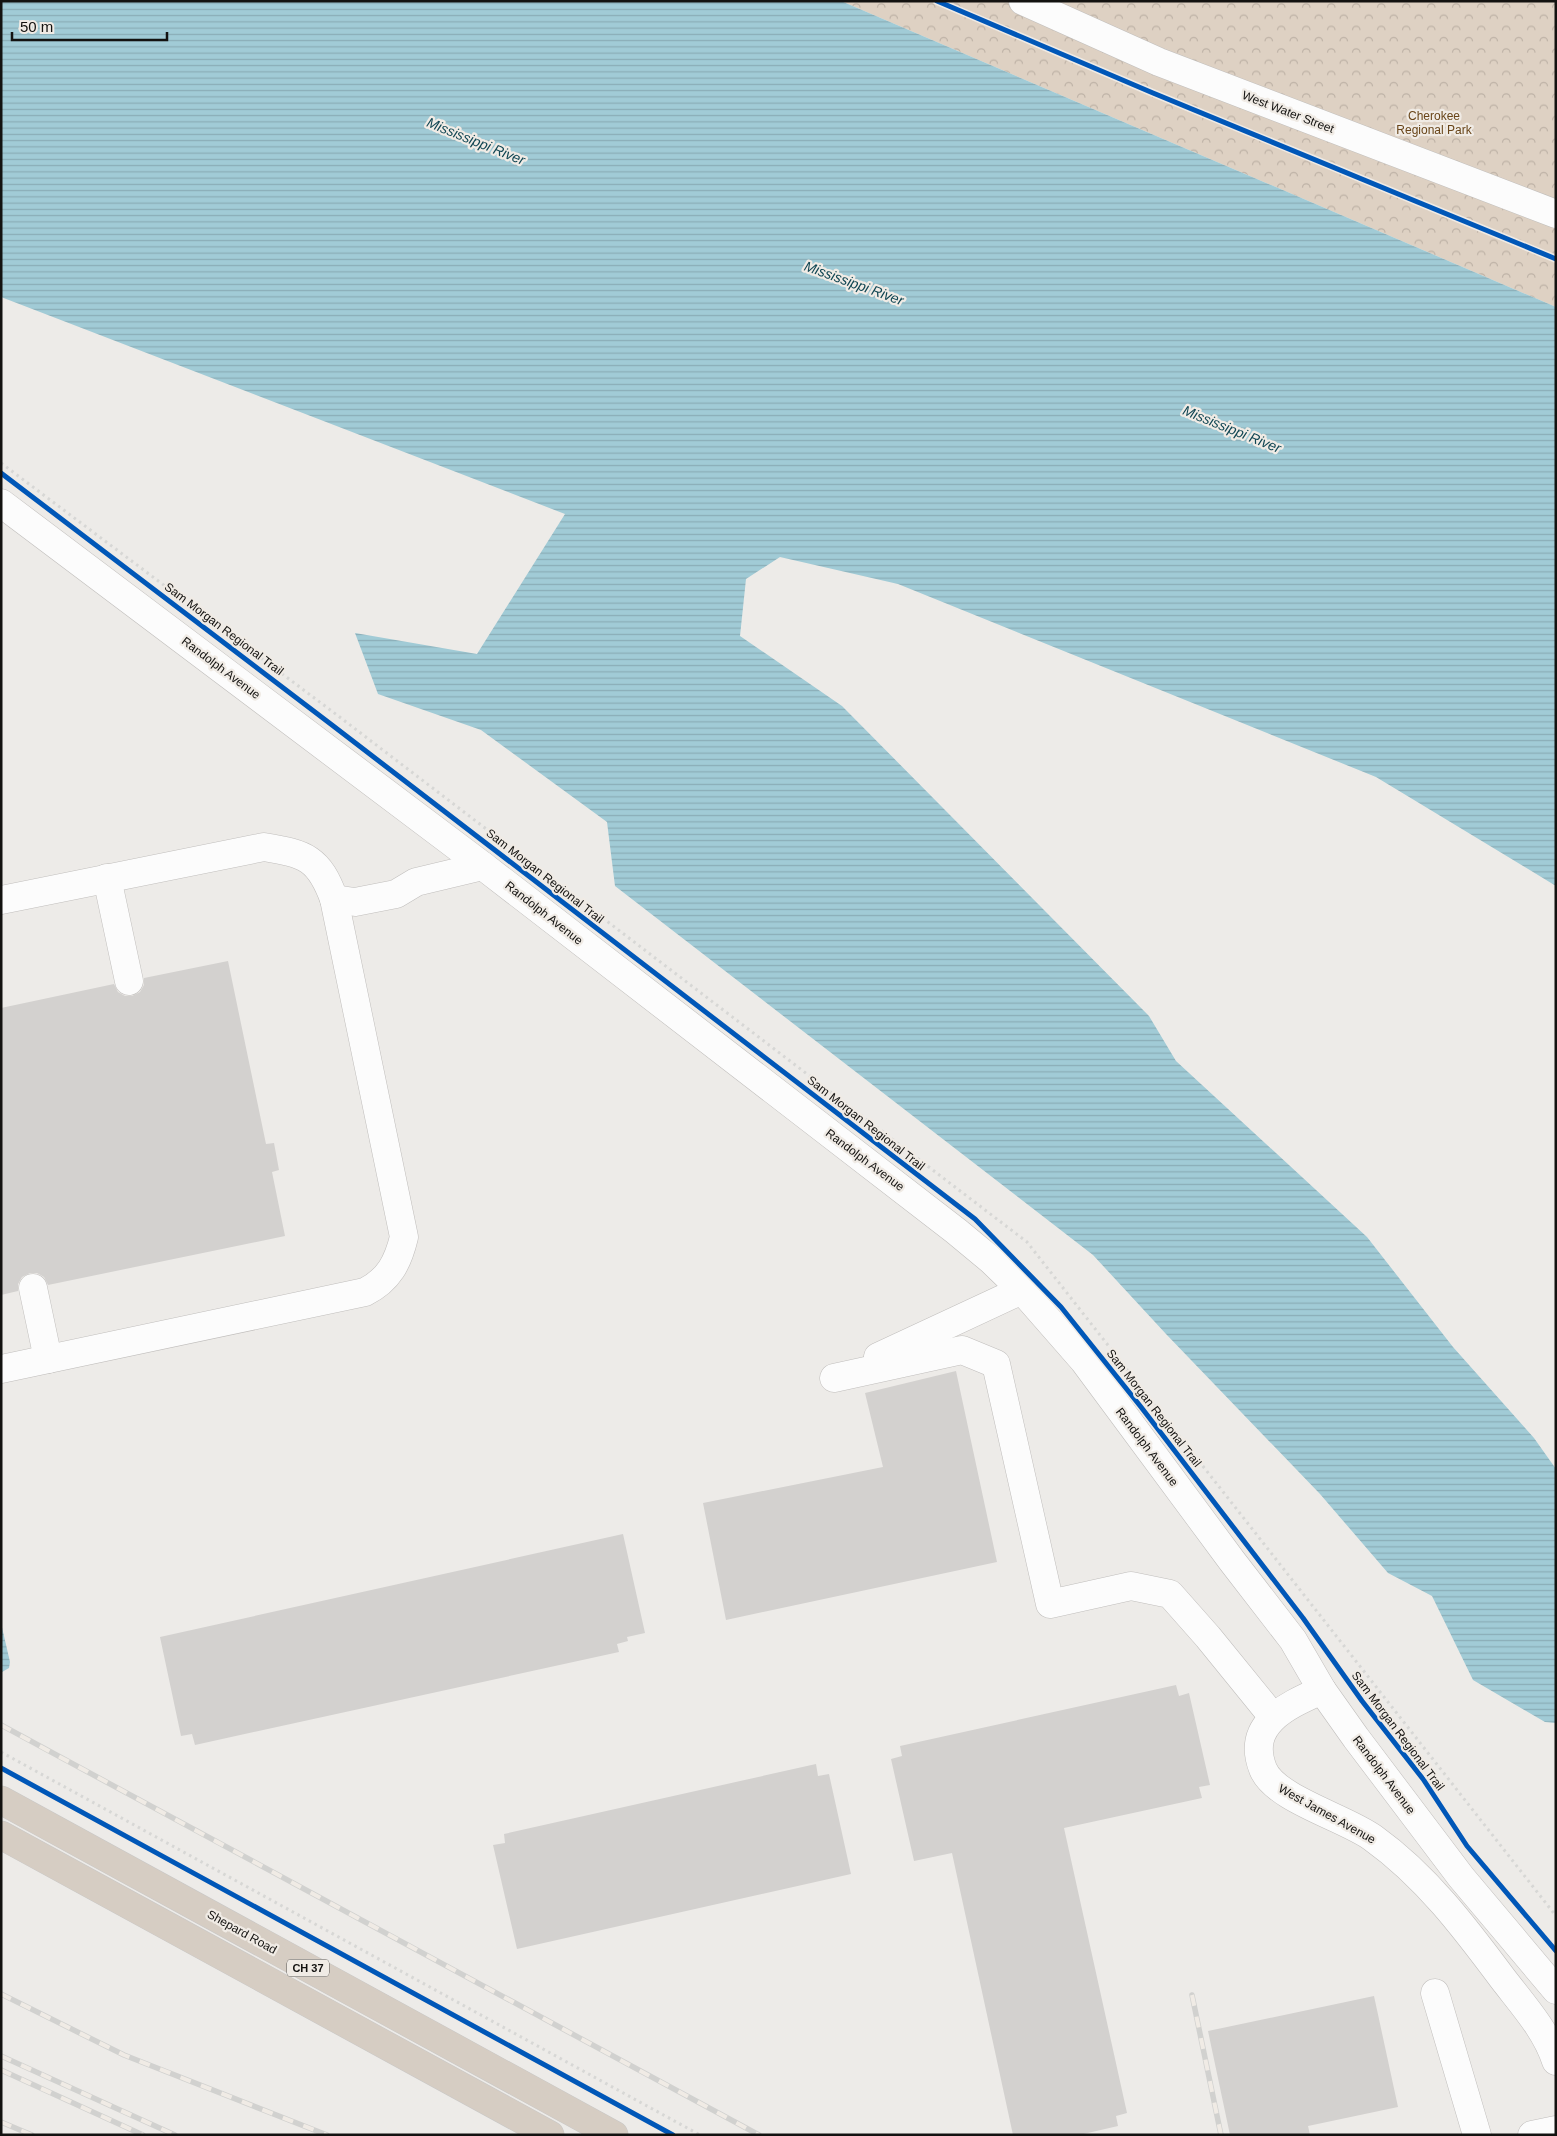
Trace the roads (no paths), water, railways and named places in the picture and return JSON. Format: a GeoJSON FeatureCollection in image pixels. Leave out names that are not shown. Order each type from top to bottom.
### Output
{"type":"FeatureCollection","features":[{"type":"Feature","properties":{"kind":"highway","name":"Shepard Road"},"geometry":{"type":"LineString","coordinates":[[1,1800],[614,2135]]}},
{"type":"Feature","properties":{"kind":"highway","name":"CH 37"},"geometry":{"type":"LineString","coordinates":[[1,1835],[550,2135]]}},
{"type":"Feature","properties":{"kind":"street","name":"West Water Street"},"geometry":{"type":"LineString","coordinates":[[1024,1],[1159,62],[1556,214]]}},
{"type":"Feature","properties":{"kind":"street","name":"Randolph Avenue"},"geometry":{"type":"LineString","coordinates":[[1,503],[483,866],[956,1230],[991,1260],[1022,1290],[1084,1362],[1232,1562],[1293,1640],[1322,1690],[1356,1738],[1461,1877],[1556,1990]]}},
{"type":"Feature","properties":{"kind":"street"},"geometry":{"type":"LineString","coordinates":[[1,900],[264,847],[292,852],[315,863],[326,879],[334,899],[404,1237],[400,1256],[390,1274],[378,1285],[365,1292],[1,1369]]}},
{"type":"Feature","properties":{"kind":"street"},"geometry":{"type":"LineString","coordinates":[[334,899],[355,902],[396,894],[416,882],[483,866]]}},
{"type":"Feature","properties":{"kind":"street"},"geometry":{"type":"LineString","coordinates":[[107,878],[129,981]]}},
{"type":"Feature","properties":{"kind":"street"},"geometry":{"type":"LineString","coordinates":[[33,1288],[48,1359]]}},
{"type":"Feature","properties":{"kind":"street"},"geometry":{"type":"LineString","coordinates":[[1022,1290],[834,1378],[962,1350],[996,1364],[1050,1604],[1131,1586],[1170,1594],[1208,1637],[1273,1717]]}},
{"type":"Feature","properties":{"kind":"street","name":"West James Avenue"},"geometry":{"type":"LineString","coordinates":[[1322,1690],[1290,1704],[1273,1717],[1263,1730],[1258,1749],[1263,1770],[1273,1784],[1289,1795],[1372,1837],[1400,1859],[1429,1886],[1458,1919],[1536,2022],[1552,2050],[1556,2062]]}},
{"type":"Feature","properties":{"kind":"street"},"geometry":{"type":"LineString","coordinates":[[1435,1993],[1477,2135]]}},
{"type":"Feature","properties":{"kind":"street"},"geometry":{"type":"LineString","coordinates":[[1532,2135],[1556,2130]]}},
{"type":"Feature","properties":{"kind":"water","name":"Mississippi River"},"geometry":{"type":"Polygon","coordinates":[[[1,1],[841,1],[1556,307],[1556,886],[1376,777],[898,584],[780,557],[746,579],[740,636],[842,706],[1149,1016],[1176,1061],[1367,1237],[1453,1347],[1534,1438],[1556,1469],[1556,1723],[1545,1722],[1473,1680],[1432,1596],[1388,1573],[1320,1494],[1093,1255],[615,886],[607,822],[481,730],[378,694],[355,633],[477,654],[565,514],[1,297],[1,1]]]}},
{"type":"Feature","properties":{"kind":"water"},"geometry":{"type":"Polygon","coordinates":[[[1,1623],[10,1662],[9,1668],[2,1672],[1,1623]]]}},
{"type":"Feature","properties":{"kind":"railway"},"geometry":{"type":"LineString","coordinates":[[1,1725],[759,2135]]}},
{"type":"Feature","properties":{"kind":"railway"},"geometry":{"type":"LineString","coordinates":[[1,1994],[124,2055],[327,2135]]}},
{"type":"Feature","properties":{"kind":"railway"},"geometry":{"type":"LineString","coordinates":[[1192,1995],[1221,2135]]}},
{"type":"Feature","properties":{"kind":"railway"},"geometry":{"type":"LineString","coordinates":[[1,2056],[175,2135]]}},
{"type":"Feature","properties":{"kind":"railway"},"geometry":{"type":"LineString","coordinates":[[1,2070],[143,2135]]}},
{"type":"Feature","properties":{"kind":"railway"},"geometry":{"type":"LineString","coordinates":[[1,2122],[32,2135]]}},
{"type":"Feature","properties":{"kind":"park label","name":"Cherokee Regional Park"},"geometry":{"type":"Point","coordinates":[1434,123]}}]}
